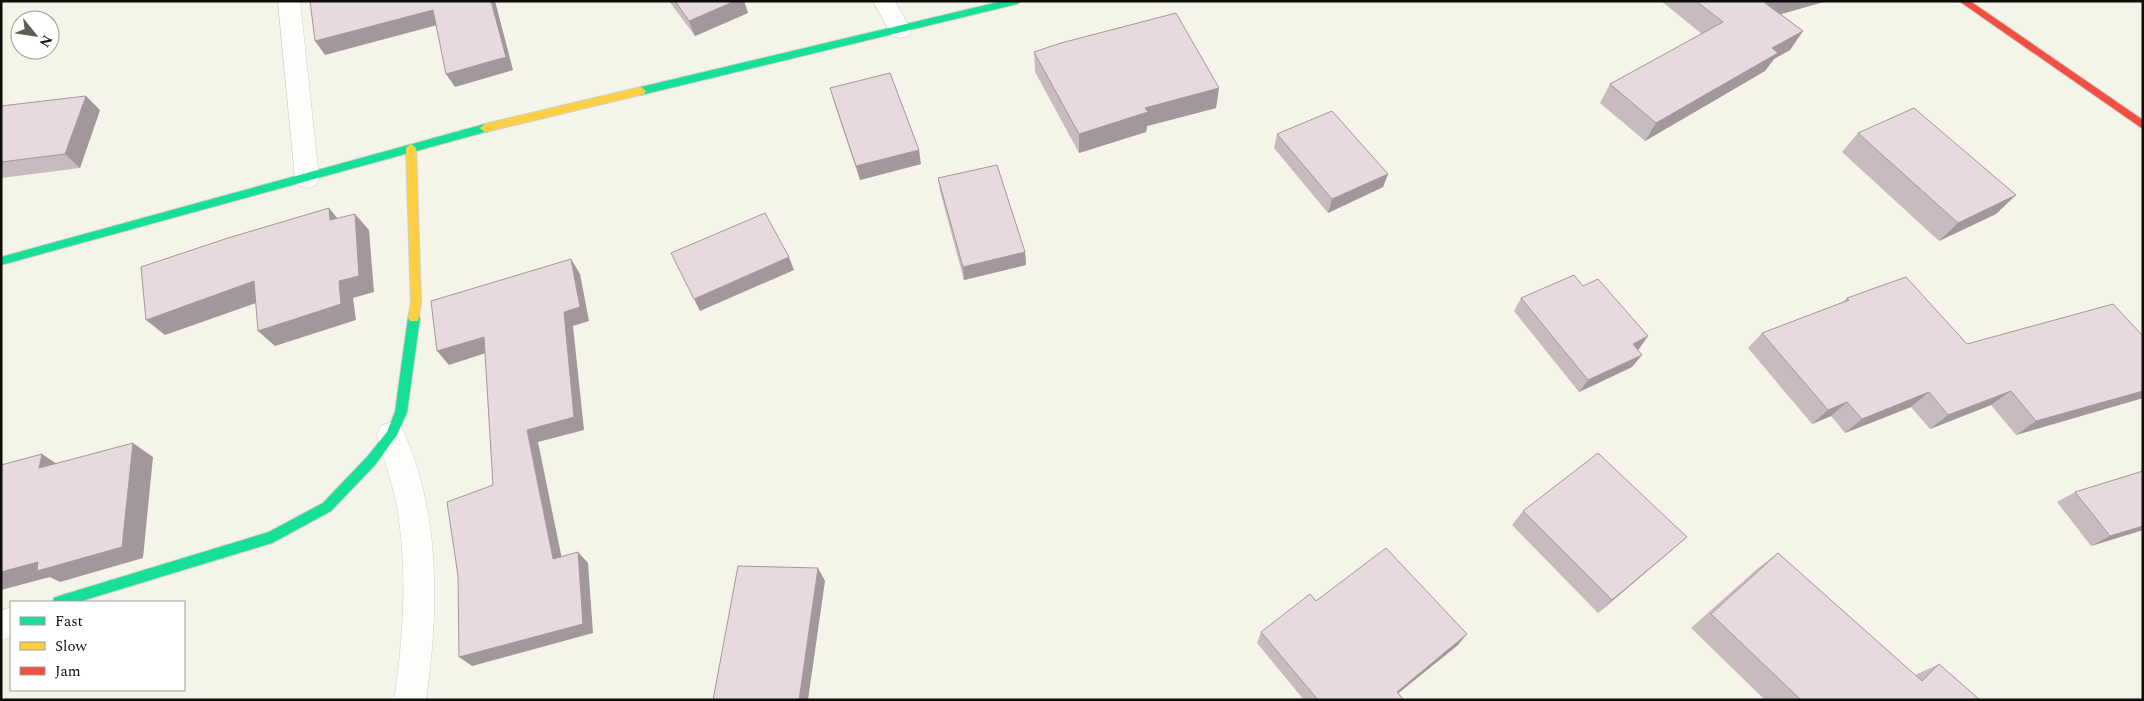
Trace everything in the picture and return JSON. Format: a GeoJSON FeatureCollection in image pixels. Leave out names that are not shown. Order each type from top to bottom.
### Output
{"type":"FeatureCollection","features":[{"type":"Feature","properties":{"kind":"street"},"geometry":{"type":"LineString","coordinates":[[289,1],[307,178]]}},
{"type":"Feature","properties":{"kind":"street"},"geometry":{"type":"LineString","coordinates":[[884,1],[900,30]]}},
{"type":"Feature","properties":{"kind":"street"},"geometry":{"type":"LineString","coordinates":[[1,261],[486,128],[1017,1]]}},
{"type":"Feature","properties":{"kind":"street"},"geometry":{"type":"LineString","coordinates":[[1963,1],[2143,125]]}},
{"type":"Feature","properties":{"kind":"street"},"geometry":{"type":"LineString","coordinates":[[62,601],[272,537],[327,507],[371,461],[391,435],[401,412],[416,303],[411,148]]}},
{"type":"Feature","properties":{"kind":"street"},"geometry":{"type":"LineString","coordinates":[[391,435],[412,507],[416,545],[419,588],[410,700]]}},
{"type":"Feature","properties":{"kind":"building"},"geometry":{"type":"Polygon","coordinates":[[[310,1],[491,1],[506,57],[446,74],[433,10],[315,41],[310,1]]]}},
{"type":"Feature","properties":{"kind":"building"},"geometry":{"type":"Polygon","coordinates":[[[675,1],[735,1],[689,21],[675,1]]]}},
{"type":"Feature","properties":{"kind":"building"},"geometry":{"type":"Polygon","coordinates":[[[1696,1],[1770,1],[1765,3],[1803,31],[1772,48],[1778,53],[1656,123],[1610,84],[1723,22],[1696,1]]]}},
{"type":"Feature","properties":{"kind":"building"},"geometry":{"type":"Polygon","coordinates":[[[1176,13],[1219,88],[1145,108],[1148,112],[1079,134],[1034,52],[1061,43],[1176,13]]]}},
{"type":"Feature","properties":{"kind":"building"},"geometry":{"type":"Polygon","coordinates":[[[890,73],[919,150],[856,166],[830,88],[890,73]]]}},
{"type":"Feature","properties":{"kind":"building"},"geometry":{"type":"Polygon","coordinates":[[[86,96],[65,154],[1,162],[1,106],[86,96]]]}},
{"type":"Feature","properties":{"kind":"building"},"geometry":{"type":"Polygon","coordinates":[[[1914,108],[2016,195],[1958,223],[1858,133],[1914,108]]]}},
{"type":"Feature","properties":{"kind":"building"},"geometry":{"type":"Polygon","coordinates":[[[1332,111],[1388,174],[1332,199],[1277,134],[1332,111]]]}},
{"type":"Feature","properties":{"kind":"building"},"geometry":{"type":"Polygon","coordinates":[[[997,165],[1025,252],[963,267],[938,178],[997,165]]]}},
{"type":"Feature","properties":{"kind":"building"},"geometry":{"type":"Polygon","coordinates":[[[329,208],[330,220],[355,214],[359,276],[339,281],[341,304],[258,331],[254,281],[146,320],[141,267],[228,238],[329,208]]]}},
{"type":"Feature","properties":{"kind":"building"},"geometry":{"type":"Polygon","coordinates":[[[765,213],[789,257],[694,299],[671,253],[765,213]]]}},
{"type":"Feature","properties":{"kind":"building"},"geometry":{"type":"Polygon","coordinates":[[[571,259],[580,307],[564,312],[574,417],[527,430],[553,559],[578,552],[583,624],[459,657],[458,576],[447,502],[493,485],[484,337],[437,351],[431,301],[571,259]]]}},
{"type":"Feature","properties":{"kind":"building"},"geometry":{"type":"Polygon","coordinates":[[[1574,275],[1583,286],[1598,279],[1648,336],[1633,344],[1642,355],[1588,380],[1521,298],[1574,275]]]}},
{"type":"Feature","properties":{"kind":"building"},"geometry":{"type":"Polygon","coordinates":[[[1906,277],[1967,344],[2113,304],[2143,336],[2143,391],[2036,421],[2011,391],[1948,415],[1929,392],[1862,419],[1847,402],[1828,410],[1762,333],[1849,300],[1847,298],[1906,277]]]}},
{"type":"Feature","properties":{"kind":"building"},"geometry":{"type":"Polygon","coordinates":[[[133,443],[122,547],[37,571],[38,562],[1,572],[1,465],[42,454],[39,468],[133,443]]]}},
{"type":"Feature","properties":{"kind":"building"},"geometry":{"type":"Polygon","coordinates":[[[1598,453],[1687,537],[1612,600],[1523,511],[1598,453]]]}},
{"type":"Feature","properties":{"kind":"building"},"geometry":{"type":"Polygon","coordinates":[[[2143,471],[2143,526],[2110,536],[2075,492],[2143,471]]]}},
{"type":"Feature","properties":{"kind":"building"},"geometry":{"type":"Polygon","coordinates":[[[1386,548],[1467,634],[1397,692],[1404,700],[1318,700],[1261,632],[1310,594],[1316,601],[1386,548]]]}},
{"type":"Feature","properties":{"kind":"building"},"geometry":{"type":"Polygon","coordinates":[[[1778,553],[1922,681],[1939,664],[1980,700],[1801,700],[1711,614],[1778,553]]]}},
{"type":"Feature","properties":{"kind":"building"},"geometry":{"type":"Polygon","coordinates":[[[738,566],[818,568],[799,700],[713,700],[738,566]]]}},
{"type":"Feature","properties":{"kind":"traffic: fast"},"geometry":{"type":"LineString","coordinates":[[641,91],[1017,1]]}},
{"type":"Feature","properties":{"kind":"traffic: fast"},"geometry":{"type":"LineString","coordinates":[[1,261],[485,128]]}},
{"type":"Feature","properties":{"kind":"traffic: fast"},"geometry":{"type":"LineString","coordinates":[[62,601],[272,537],[327,507],[371,461],[391,435],[401,412],[414,318]]}},
{"type":"Feature","properties":{"kind":"traffic: slow"},"geometry":{"type":"LineString","coordinates":[[485,128],[641,91]]}},
{"type":"Feature","properties":{"kind":"traffic: slow"},"geometry":{"type":"LineString","coordinates":[[411,148],[416,303],[414,318]]}},
{"type":"Feature","properties":{"kind":"traffic: jam"},"geometry":{"type":"LineString","coordinates":[[1963,1],[2143,125]]}}]}
